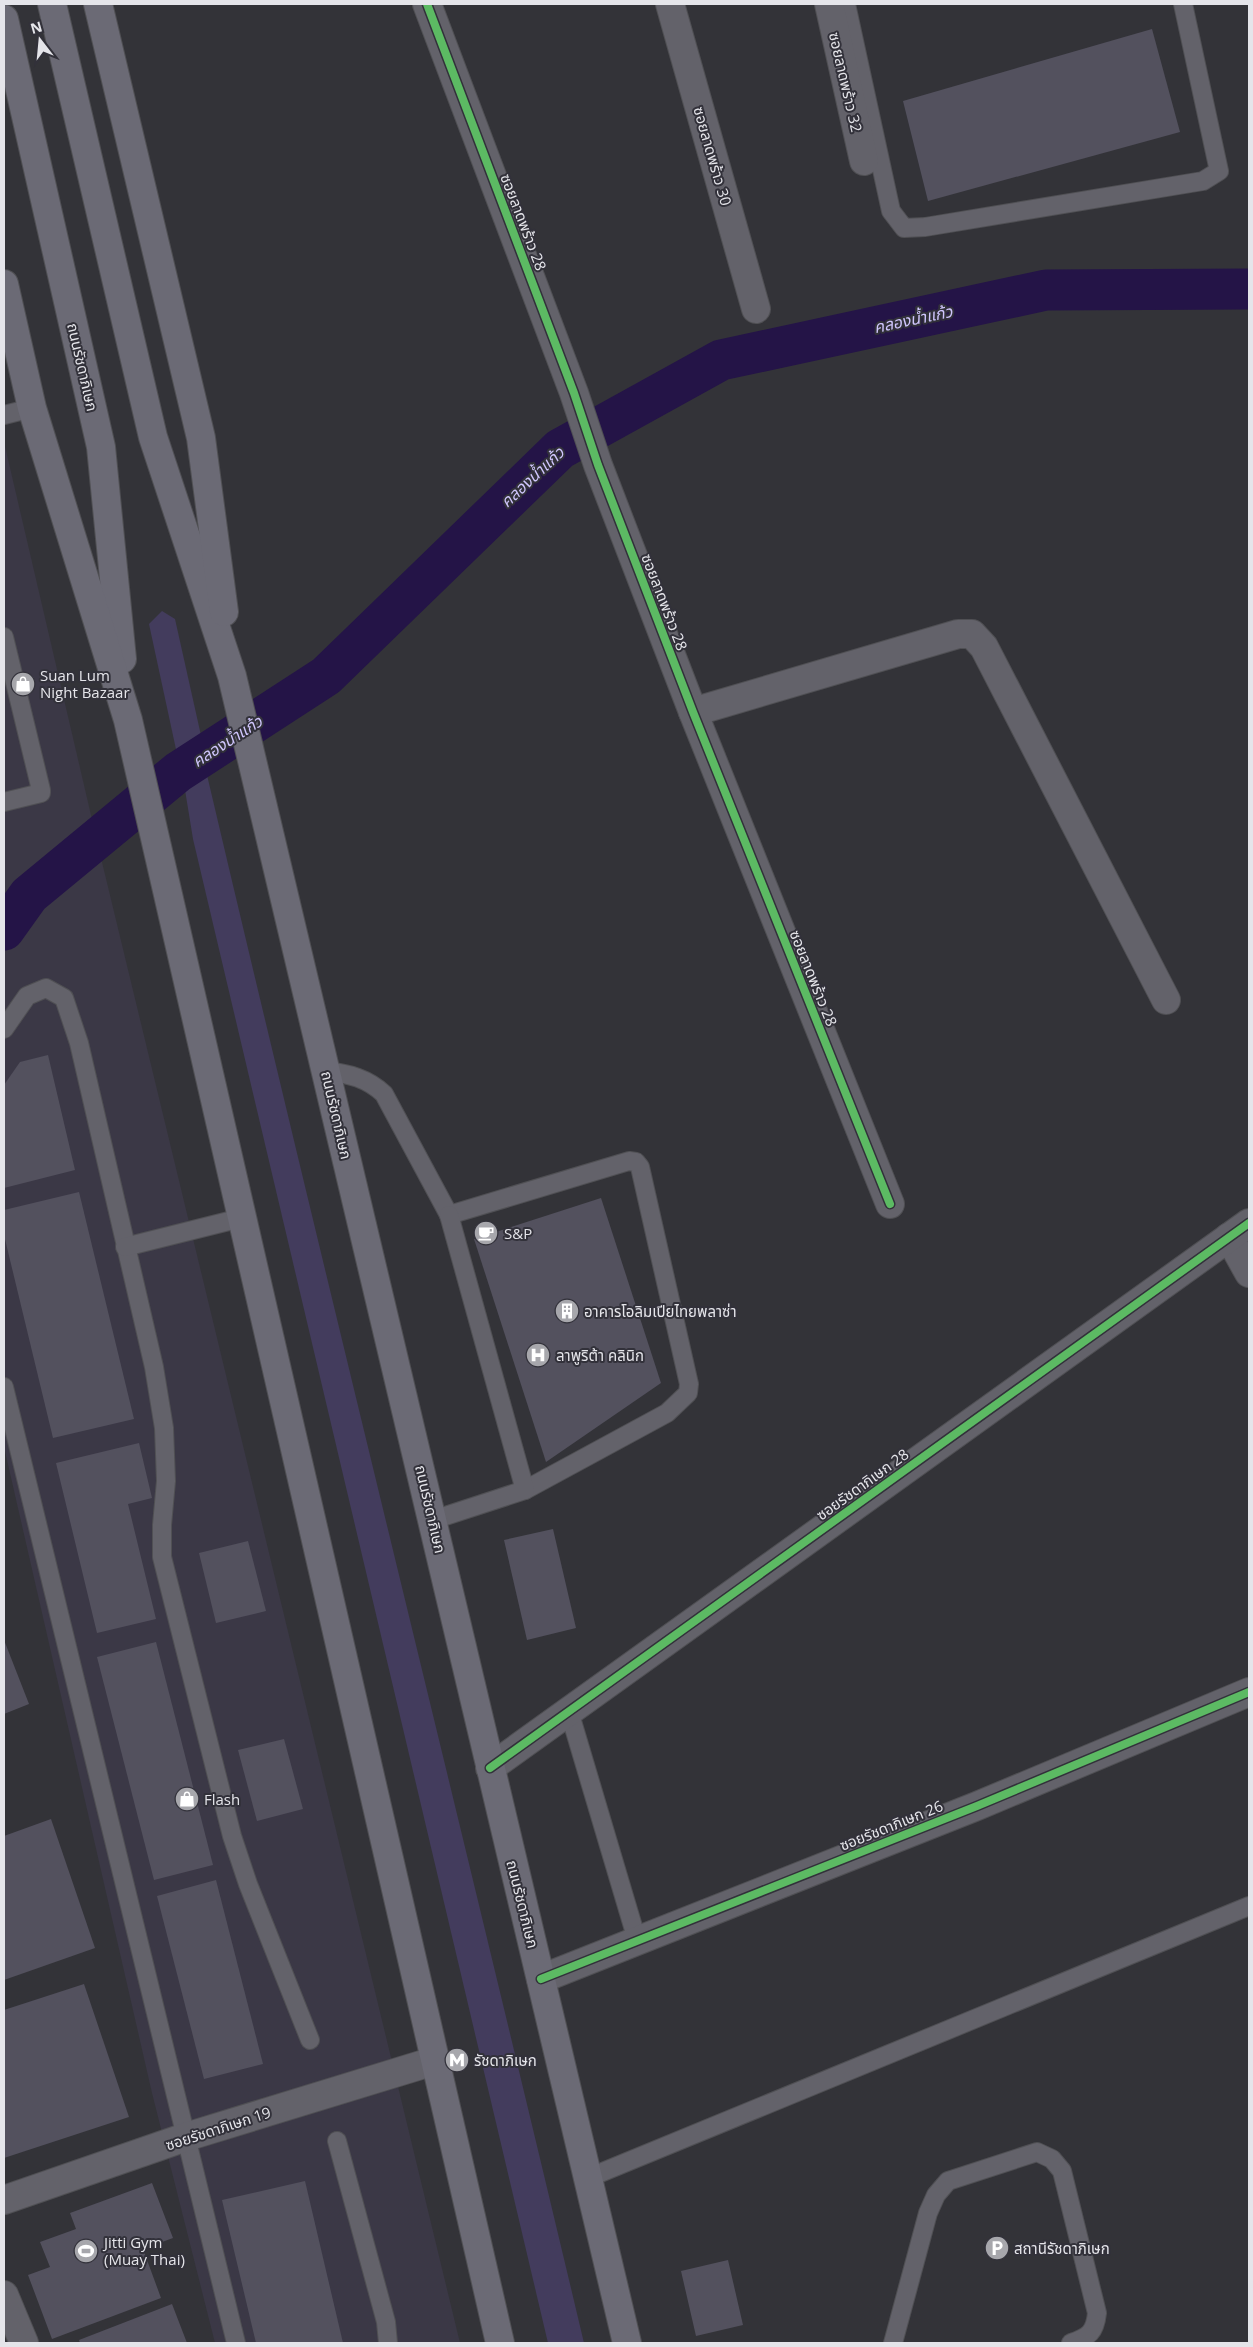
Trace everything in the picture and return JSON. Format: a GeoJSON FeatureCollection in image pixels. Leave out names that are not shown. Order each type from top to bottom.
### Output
{"type":"FeatureCollection","features":[{"type":"Feature","properties":{"kind":"main road","name":"ถนนรัชดาภิเษก"},"geometry":{"type":"LineString","coordinates":[[52,4],[153,437],[232,676]]}},
{"type":"Feature","properties":{"kind":"main road","name":"ถนนรัชดาภิเษก"},"geometry":{"type":"LineString","coordinates":[[98,4],[201,438],[232,676],[239,707],[327,1071],[627,2343]]}},
{"type":"Feature","properties":{"kind":"main road","name":"ถนนรัชดาภิเษก"},"geometry":{"type":"LineString","coordinates":[[4,20],[101,447],[128,720]]}},
{"type":"Feature","properties":{"kind":"main road","name":"ถนนรัชดาภิเษก"},"geometry":{"type":"LineString","coordinates":[[4,284],[32,408],[128,720],[500,2343]]}},
{"type":"Feature","properties":{"kind":"street","name":"ซอยลาดพร้าว 28"},"geometry":{"type":"LineString","coordinates":[[427,4],[574,393],[598,465],[693,712],[890,1204]]}},
{"type":"Feature","properties":{"kind":"street","name":"ซอยลาดพร้าว 30"},"geometry":{"type":"LineString","coordinates":[[670,4],[756,309]]}},
{"type":"Feature","properties":{"kind":"street","name":"ซอยลาดพร้าว 32"},"geometry":{"type":"LineString","coordinates":[[829,4],[864,161]]}},
{"type":"Feature","properties":{"kind":"street"},"geometry":{"type":"LineString","coordinates":[[693,712],[958,634],[972,634],[984,647],[1166,1000]]}},
{"type":"Feature","properties":{"kind":"street"},"geometry":{"type":"LineString","coordinates":[[1239,1230],[1249,1273]]}},
{"type":"Feature","properties":{"kind":"street","name":"ซอยรัชดาภิเษก 28"},"geometry":{"type":"LineString","coordinates":[[490,1768],[1239,1230]]}},
{"type":"Feature","properties":{"kind":"street","name":"ซอยรัชดาภิเษก 26"},"geometry":{"type":"LineString","coordinates":[[541,1978],[977,1806],[1249,1692]]}},
{"type":"Feature","properties":{"kind":"street","name":"ซอยรัชดาภิเษก 19"},"geometry":{"type":"LineString","coordinates":[[4,2200],[186,2137],[434,2061]]}},
{"type":"Feature","properties":{"kind":"street"},"geometry":{"type":"LineString","coordinates":[[4,2295],[24,2343]]}},
{"type":"Feature","properties":{"kind":"lane"},"geometry":{"type":"LineString","coordinates":[[846,4],[891,211],[904,228],[926,227],[1203,181],[1219,171],[1183,4]]}},
{"type":"Feature","properties":{"kind":"lane"},"geometry":{"type":"LineString","coordinates":[[4,415],[32,408]]}},
{"type":"Feature","properties":{"kind":"lane"},"geometry":{"type":"LineString","coordinates":[[4,637],[42,790],[40,793],[4,802]]}},
{"type":"Feature","properties":{"kind":"lane"},"geometry":{"type":"LineString","coordinates":[[4,1029],[27,996],[46,988],[64,998],[79,1043],[154,1367],[164,1428],[166,1481],[162,1524],[162,1557],[232,1836],[248,1884],[310,2040]]}},
{"type":"Feature","properties":{"kind":"lane"},"geometry":{"type":"LineString","coordinates":[[327,1071],[360,1078],[375,1086],[384,1094],[449,1215],[524,1490]]}},
{"type":"Feature","properties":{"kind":"lane"},"geometry":{"type":"LineString","coordinates":[[433,1520],[524,1490],[667,1413],[688,1393],[689,1384],[640,1167],[636,1162],[629,1161],[449,1215]]}},
{"type":"Feature","properties":{"kind":"lane"},"geometry":{"type":"LineString","coordinates":[[125,1247],[241,1218]]}},
{"type":"Feature","properties":{"kind":"lane"},"geometry":{"type":"LineString","coordinates":[[4,1387],[236,2343]]}},
{"type":"Feature","properties":{"kind":"lane"},"geometry":{"type":"LineString","coordinates":[[569,1712],[636,1940]]}},
{"type":"Feature","properties":{"kind":"lane"},"geometry":{"type":"LineString","coordinates":[[588,2178],[1249,1906]]}},
{"type":"Feature","properties":{"kind":"lane"},"geometry":{"type":"LineString","coordinates":[[337,2141],[386,2322],[388,2343]]}},
{"type":"Feature","properties":{"kind":"lane"},"geometry":{"type":"LineString","coordinates":[[893,2343],[928,2213],[936,2195],[948,2181],[1037,2152],[1052,2159],[1062,2171],[1097,2312],[1096,2326],[1088,2337],[1071,2343]]}},
{"type":"Feature","properties":{"kind":"shaded area"},"geometry":{"type":"Polygon","coordinates":[[[4,442],[101,858],[460,2343],[215,2343],[152,2093],[4,1447],[4,442]]]}},
{"type":"Feature","properties":{"kind":"shaded area"},"geometry":{"type":"Polygon","coordinates":[[[162,611],[175,619],[202,740],[177,754],[149,624],[162,611]]]}},
{"type":"Feature","properties":{"kind":"shaded area"},"geometry":{"type":"Polygon","coordinates":[[[207,775],[584,2343],[548,2343],[193,839],[185,790],[207,775]]]}},
{"type":"Feature","properties":{"kind":"building"},"geometry":{"type":"Polygon","coordinates":[[[1152,29],[1180,132],[928,201],[903,101],[1152,29]]]}},
{"type":"Feature","properties":{"kind":"building"},"geometry":{"type":"Polygon","coordinates":[[[48,1055],[75,1170],[4,1188],[4,1085],[20,1062],[48,1055]]]}},
{"type":"Feature","properties":{"kind":"building"},"geometry":{"type":"Polygon","coordinates":[[[79,1192],[134,1419],[53,1438],[4,1235],[4,1210],[79,1192]]]}},
{"type":"Feature","properties":{"kind":"building","name":"อาคารโอลิมเปียไทยพลาซ่า"},"geometry":{"type":"Polygon","coordinates":[[[601,1198],[661,1383],[546,1462],[474,1239],[601,1198]]]}},
{"type":"Feature","properties":{"kind":"building"},"geometry":{"type":"Polygon","coordinates":[[[139,1443],[152,1498],[128,1504],[156,1619],[97,1633],[56,1463],[139,1443]]]}},
{"type":"Feature","properties":{"kind":"building"},"geometry":{"type":"Polygon","coordinates":[[[553,1529],[576,1628],[527,1640],[504,1540],[553,1529]]]}},
{"type":"Feature","properties":{"kind":"building"},"geometry":{"type":"Polygon","coordinates":[[[248,1541],[266,1611],[216,1623],[199,1553],[248,1541]]]}},
{"type":"Feature","properties":{"kind":"building"},"geometry":{"type":"Polygon","coordinates":[[[4,1640],[29,1704],[4,1714],[4,1640]]]}},
{"type":"Feature","properties":{"kind":"building"},"geometry":{"type":"Polygon","coordinates":[[[156,1642],[213,1865],[154,1880],[97,1657],[156,1642]]]}},
{"type":"Feature","properties":{"kind":"building"},"geometry":{"type":"Polygon","coordinates":[[[284,1739],[303,1809],[257,1821],[238,1750],[284,1739]]]}},
{"type":"Feature","properties":{"kind":"building"},"geometry":{"type":"Polygon","coordinates":[[[51,1819],[95,1948],[4,1980],[4,1836],[51,1819]]]}},
{"type":"Feature","properties":{"kind":"building"},"geometry":{"type":"Polygon","coordinates":[[[216,1880],[263,2064],[204,2079],[157,1896],[216,1880]]]}},
{"type":"Feature","properties":{"kind":"building"},"geometry":{"type":"Polygon","coordinates":[[[84,1984],[129,2117],[4,2158],[4,2010],[84,1984]]]}},
{"type":"Feature","properties":{"kind":"building"},"geometry":{"type":"Polygon","coordinates":[[[305,2181],[343,2343],[256,2343],[222,2200],[305,2181]]]}},
{"type":"Feature","properties":{"kind":"building"},"geometry":{"type":"Polygon","coordinates":[[[152,2183],[173,2238],[143,2249],[161,2298],[52,2339],[28,2275],[50,2267],[40,2242],[76,2229],[70,2213],[152,2183]]]}},
{"type":"Feature","properties":{"kind":"building"},"geometry":{"type":"Polygon","coordinates":[[[728,2260],[743,2325],[696,2336],[681,2271],[728,2260]]]}},
{"type":"Feature","properties":{"kind":"building"},"geometry":{"type":"Polygon","coordinates":[[[172,2304],[187,2343],[80,2343],[79,2340],[172,2304]]]}},
{"type":"Feature","properties":{"kind":"waterway","name":"คลองน้ำแก้ว"},"geometry":{"type":"LineString","coordinates":[[4,930],[29,895],[178,772],[326,676],[560,449],[721,360],[1046,290],[1249,289]]}},
{"type":"Feature","properties":{"kind":"cycle path"},"geometry":{"type":"LineString","coordinates":[[427,4],[574,393],[598,465],[693,712],[890,1204]]}},
{"type":"Feature","properties":{"kind":"cycle path"},"geometry":{"type":"LineString","coordinates":[[490,1768],[1249,1223]]}},
{"type":"Feature","properties":{"kind":"cycle path"},"geometry":{"type":"LineString","coordinates":[[541,1979],[977,1806],[1249,1692]]}},
{"type":"Feature","properties":{"kind":"place","name":"Suan Lum Night Bazaar"},"geometry":{"type":"Point","coordinates":[23,684]}},
{"type":"Feature","properties":{"kind":"place","name":"S&P"},"geometry":{"type":"Point","coordinates":[486,1233]}},
{"type":"Feature","properties":{"kind":"place","name":"อาคารโอลิมเปียไทยพลาซ่า"},"geometry":{"type":"Point","coordinates":[567,1311]}},
{"type":"Feature","properties":{"kind":"place","name":"ลาพูริต้า คลินิก"},"geometry":{"type":"Point","coordinates":[538,1355]}},
{"type":"Feature","properties":{"kind":"place","name":"Flash"},"geometry":{"type":"Point","coordinates":[187,1799]}},
{"type":"Feature","properties":{"kind":"place","name":"รัชดาภิเษก"},"geometry":{"type":"Point","coordinates":[457,2060]}},
{"type":"Feature","properties":{"kind":"place","name":"สถานีรัชดาภิเษก"},"geometry":{"type":"Point","coordinates":[997,2248]}},
{"type":"Feature","properties":{"kind":"place","name":"Jitti Gym (Muay Thai)"},"geometry":{"type":"Point","coordinates":[86,2251]}}]}
